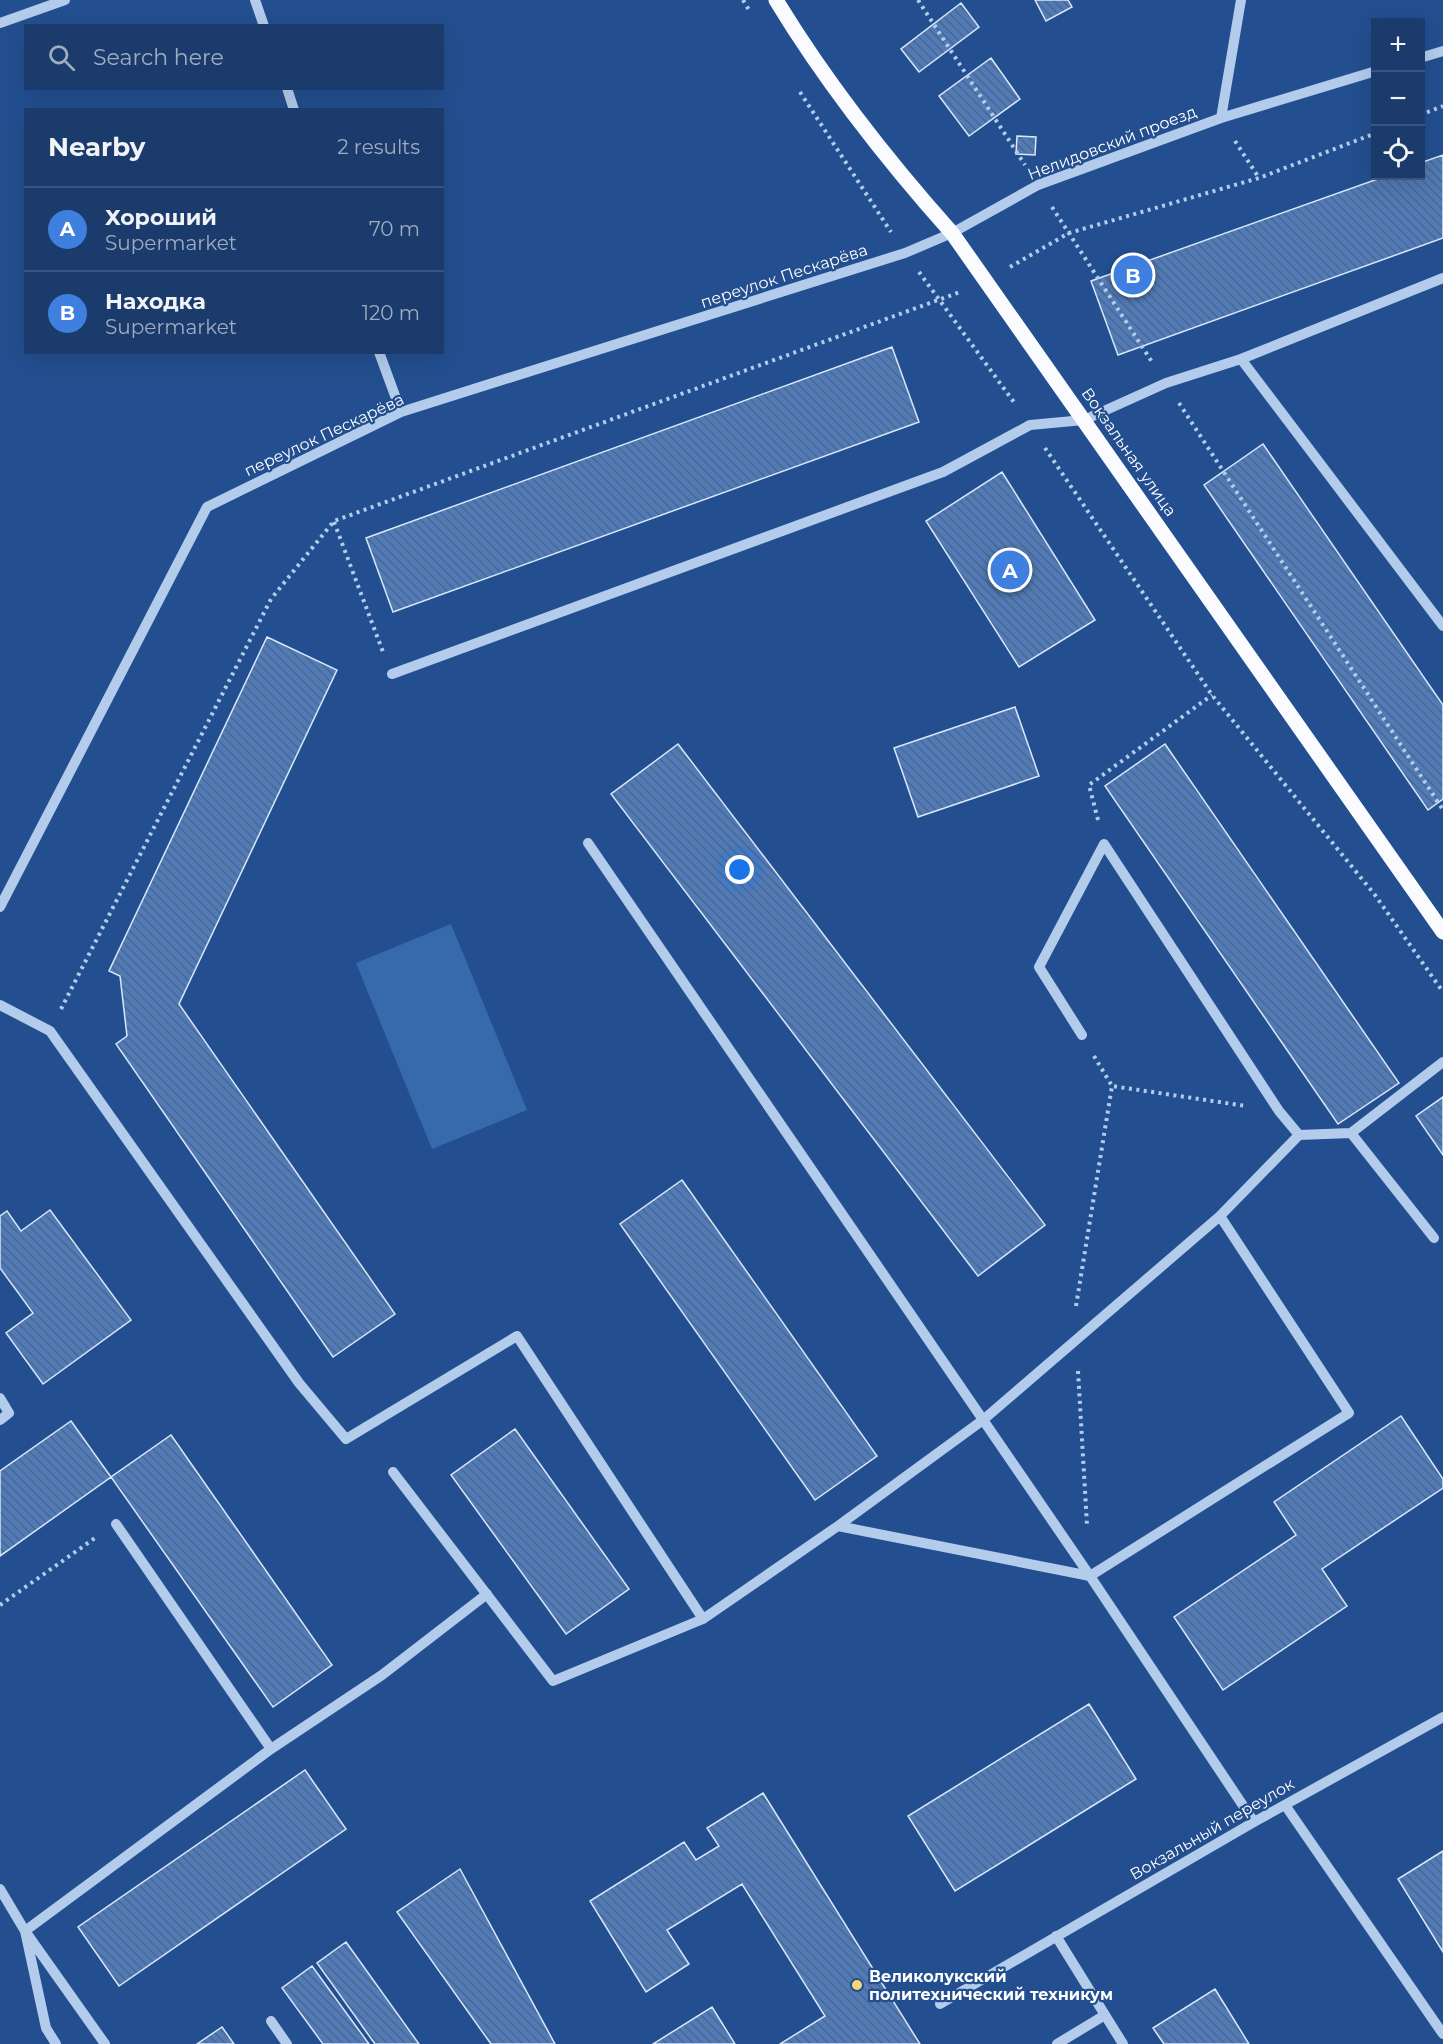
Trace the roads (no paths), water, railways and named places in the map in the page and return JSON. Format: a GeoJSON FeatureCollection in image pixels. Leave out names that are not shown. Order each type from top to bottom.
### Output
{"type":"FeatureCollection","features":[{"type":"Feature","properties":{"kind":"main road","name":"Вокзальная улица"},"geometry":{"type":"LineString","coordinates":[[776,0],[796,33],[889,162],[952,233],[986,280],[1443,932]]}},
{"type":"Feature","properties":{"kind":"street"},"geometry":{"type":"LineString","coordinates":[[0,23],[65,0]]}},
{"type":"Feature","properties":{"kind":"street"},"geometry":{"type":"LineString","coordinates":[[255,0],[263,24]]}},
{"type":"Feature","properties":{"kind":"street","name":"Нелидовский проезд"},"geometry":{"type":"LineString","coordinates":[[1221,118],[1241,0]]}},
{"type":"Feature","properties":{"kind":"street"},"geometry":{"type":"LineString","coordinates":[[1425,56],[1443,51]]}},
{"type":"Feature","properties":{"kind":"street","name":"Нелидовский проезд"},"geometry":{"type":"LineString","coordinates":[[952,233],[1038,185],[1221,118],[1373,72]]}},
{"type":"Feature","properties":{"kind":"street"},"geometry":{"type":"LineString","coordinates":[[288,90],[293,108]]}},
{"type":"Feature","properties":{"kind":"street","name":"переулок Пескарёва"},"geometry":{"type":"LineString","coordinates":[[0,907],[207,507],[400,412],[905,253],[952,233]]}},
{"type":"Feature","properties":{"kind":"street"},"geometry":{"type":"LineString","coordinates":[[392,674],[943,472],[1030,425],[1084,420],[1166,383],[1241,358],[1443,278]]}},
{"type":"Feature","properties":{"kind":"street"},"geometry":{"type":"LineString","coordinates":[[381,354],[400,412]]}},
{"type":"Feature","properties":{"kind":"street"},"geometry":{"type":"LineString","coordinates":[[1241,358],[1443,626]]}},
{"type":"Feature","properties":{"kind":"street"},"geometry":{"type":"LineString","coordinates":[[588,843],[1090,1576],[1254,1822]]}},
{"type":"Feature","properties":{"kind":"street"},"geometry":{"type":"LineString","coordinates":[[1082,1035],[1039,967],[1104,844],[1279,1111],[1299,1135]]}},
{"type":"Feature","properties":{"kind":"street"},"geometry":{"type":"LineString","coordinates":[[0,1005],[50,1031],[299,1383],[346,1439],[517,1336],[703,1619]]}},
{"type":"Feature","properties":{"kind":"street"},"geometry":{"type":"LineString","coordinates":[[393,1472],[554,1681],[703,1619],[838,1526],[983,1420],[1220,1216],[1299,1135],[1351,1133],[1443,1062]]}},
{"type":"Feature","properties":{"kind":"street"},"geometry":{"type":"LineString","coordinates":[[1351,1133],[1434,1238]]}},
{"type":"Feature","properties":{"kind":"street"},"geometry":{"type":"LineString","coordinates":[[838,1526],[1090,1576],[1349,1413],[1220,1216]]}},
{"type":"Feature","properties":{"kind":"street"},"geometry":{"type":"LineString","coordinates":[[0,1398],[9,1413],[0,1420]]}},
{"type":"Feature","properties":{"kind":"street"},"geometry":{"type":"LineString","coordinates":[[116,1524],[271,1749]]}},
{"type":"Feature","properties":{"kind":"street"},"geometry":{"type":"LineString","coordinates":[[25,1931],[271,1749],[382,1675],[487,1594]]}},
{"type":"Feature","properties":{"kind":"street","name":"Вокзальный переулок"},"geometry":{"type":"LineString","coordinates":[[940,2004],[1285,1804],[1443,1718]]}},
{"type":"Feature","properties":{"kind":"street"},"geometry":{"type":"LineString","coordinates":[[1285,1804],[1443,2034]]}},
{"type":"Feature","properties":{"kind":"street"},"geometry":{"type":"LineString","coordinates":[[0,1889],[25,1931],[105,2044]]}},
{"type":"Feature","properties":{"kind":"street"},"geometry":{"type":"LineString","coordinates":[[25,1931],[46,2028],[56,2044]]}},
{"type":"Feature","properties":{"kind":"street"},"geometry":{"type":"LineString","coordinates":[[1056,1936],[1123,2044]]}},
{"type":"Feature","properties":{"kind":"street"},"geometry":{"type":"LineString","coordinates":[[1057,2044],[1105,2015]]}},
{"type":"Feature","properties":{"kind":"street"},"geometry":{"type":"LineString","coordinates":[[271,2021],[287,2044]]}},
{"type":"Feature","properties":{"kind":"place","name":"Находка"},"geometry":{"type":"Point","coordinates":[1133,275]}},
{"type":"Feature","properties":{"kind":"place","name":"Хороший"},"geometry":{"type":"Point","coordinates":[1010,570]}},
{"type":"Feature","properties":{"kind":"place","name":"Великолукский политехнический техникум"},"geometry":{"type":"Point","coordinates":[857,1985]}}]}
